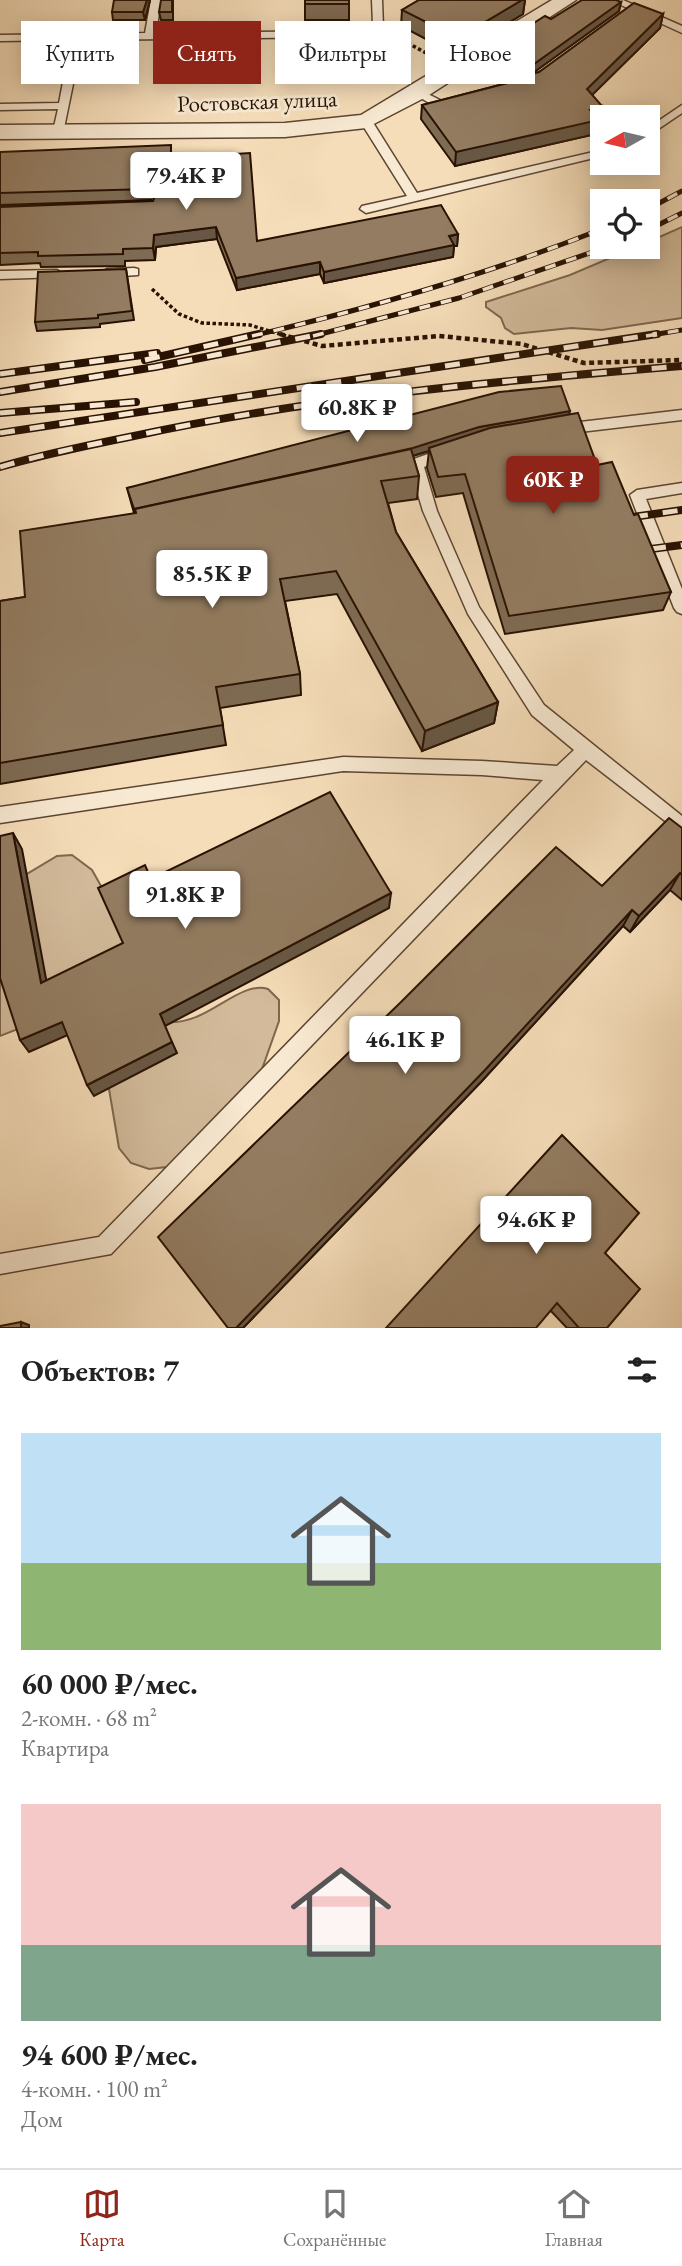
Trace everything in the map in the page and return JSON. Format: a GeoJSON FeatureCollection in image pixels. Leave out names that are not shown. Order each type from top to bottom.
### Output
{"type":"FeatureCollection","features":[{"type":"Feature","properties":{"kind":"street","name":"Ростовская улица"},"geometry":{"type":"LineString","coordinates":[[532,21],[566,0]]}},
{"type":"Feature","properties":{"kind":"street","name":"Ростовская улица"},"geometry":{"type":"LineString","coordinates":[[0,132],[285,130],[333,127],[366,121],[430,84]]}},
{"type":"Feature","properties":{"kind":"lane"},"geometry":{"type":"LineString","coordinates":[[150,37],[156,0]]}},
{"type":"Feature","properties":{"kind":"lane"},"geometry":{"type":"LineString","coordinates":[[377,0],[378,21]]}},
{"type":"Feature","properties":{"kind":"lane"},"geometry":{"type":"LineString","coordinates":[[615,0],[682,30]]}},
{"type":"Feature","properties":{"kind":"lane"},"geometry":{"type":"LineString","coordinates":[[139,37],[275,35]]}},
{"type":"Feature","properties":{"kind":"lane"},"geometry":{"type":"LineString","coordinates":[[0,38],[21,38]]}},
{"type":"Feature","properties":{"kind":"lane"},"geometry":{"type":"LineString","coordinates":[[59,131],[68,84]]}},
{"type":"Feature","properties":{"kind":"lane"},"geometry":{"type":"LineString","coordinates":[[418,92],[440,105],[466,98]]}},
{"type":"Feature","properties":{"kind":"lane"},"geometry":{"type":"LineString","coordinates":[[0,107],[64,106]]}},
{"type":"Feature","properties":{"kind":"lane"},"geometry":{"type":"LineString","coordinates":[[660,124],[682,108]]}},
{"type":"Feature","properties":{"kind":"lane"},"geometry":{"type":"LineString","coordinates":[[366,121],[415,199]]}},
{"type":"Feature","properties":{"kind":"lane"},"geometry":{"type":"LineString","coordinates":[[366,209],[590,156]]}},
{"type":"Feature","properties":{"kind":"lane"},"geometry":{"type":"LineString","coordinates":[[94,273],[134,272]]}},
{"type":"Feature","properties":{"kind":"lane"},"geometry":{"type":"LineString","coordinates":[[0,275],[67,274]]}},
{"type":"Feature","properties":{"kind":"lane"},"geometry":{"type":"LineString","coordinates":[[553,430],[682,415]]}},
{"type":"Feature","properties":{"kind":"lane"},"geometry":{"type":"LineString","coordinates":[[468,447],[433,456],[410,466],[473,610],[538,710],[682,826]]}},
{"type":"Feature","properties":{"kind":"lane"},"geometry":{"type":"LineString","coordinates":[[682,488],[637,495],[682,608]]}},
{"type":"Feature","properties":{"kind":"lane"},"geometry":{"type":"LineString","coordinates":[[0,1264],[104,1247],[585,750]]}},
{"type":"Feature","properties":{"kind":"lane"},"geometry":{"type":"LineString","coordinates":[[0,815],[344,764],[482,768],[560,774]]}},
{"type":"Feature","properties":{"kind":"path"},"geometry":{"type":"LineString","coordinates":[[134,272],[179,314],[202,323],[250,325],[321,346],[439,336],[522,344],[584,363],[682,360]]}},
{"type":"Feature","properties":{"kind":"shaded area"},"geometry":{"type":"Polygon","coordinates":[[[682,227],[682,318],[602,330],[571,328],[514,334],[505,328],[501,318],[486,307],[486,302],[570,275],[608,259],[660,259],[660,237],[682,227]]]}},
{"type":"Feature","properties":{"kind":"shaded area"},"geometry":{"type":"Polygon","coordinates":[[[72,855],[92,870],[167,1022],[195,1017],[245,991],[257,988],[268,989],[279,1000],[279,1021],[261,1072],[186,1157],[167,1167],[149,1169],[131,1163],[119,1148],[108,1083],[87,1035],[33,1023],[0,1036],[0,972],[22,877],[57,856],[72,855]]]}},
{"type":"Feature","properties":{"kind":"building"},"geometry":{"type":"Polygon","coordinates":[[[114,0],[147,0],[143,12],[112,12],[114,0]]]}},
{"type":"Feature","properties":{"kind":"building"},"geometry":{"type":"Polygon","coordinates":[[[161,0],[172,0],[172,12],[159,12],[161,0]]]}},
{"type":"Feature","properties":{"kind":"building"},"geometry":{"type":"Polygon","coordinates":[[[305,0],[349,0],[349,4],[305,4],[305,0]]]}},
{"type":"Feature","properties":{"kind":"building"},"geometry":{"type":"Polygon","coordinates":[[[419,0],[522,0],[487,21],[425,22],[402,10],[419,0]]]}},
{"type":"Feature","properties":{"kind":"building"},"geometry":{"type":"Polygon","coordinates":[[[582,0],[621,2],[535,63],[535,22],[545,16],[551,19],[582,0]]]}},
{"type":"Feature","properties":{"kind":"building"},"geometry":{"type":"Polygon","coordinates":[[[634,3],[663,14],[587,89],[601,105],[590,105],[590,122],[456,152],[422,105],[504,84],[535,84],[535,73],[634,3]]]}},
{"type":"Feature","properties":{"kind":"building"},"geometry":{"type":"Polygon","coordinates":[[[171,145],[171,158],[250,153],[257,241],[441,205],[458,234],[449,236],[454,245],[324,272],[320,262],[236,278],[216,227],[154,235],[153,248],[123,249],[123,254],[38,256],[38,252],[0,253],[0,207],[153,201],[156,192],[150,189],[0,193],[0,152],[171,145]]]}},
{"type":"Feature","properties":{"kind":"building"},"geometry":{"type":"Polygon","coordinates":[[[126,269],[132,311],[98,315],[98,318],[35,322],[38,272],[126,269]]]}},
{"type":"Feature","properties":{"kind":"building"},"geometry":{"type":"Polygon","coordinates":[[[561,386],[570,411],[479,427],[413,448],[134,509],[127,488],[499,392],[561,386]]]}},
{"type":"Feature","properties":{"kind":"building"},"geometry":{"type":"Polygon","coordinates":[[[578,413],[597,465],[612,462],[634,515],[638,514],[671,592],[509,616],[465,474],[438,477],[429,448],[490,428],[578,413]]]}},
{"type":"Feature","properties":{"kind":"building"},"geometry":{"type":"Polygon","coordinates":[[[411,449],[419,476],[381,481],[396,532],[498,702],[425,731],[336,571],[280,579],[300,674],[216,687],[223,725],[0,763],[0,601],[25,597],[20,531],[136,513],[135,509],[411,449]]]}},
{"type":"Feature","properties":{"kind":"building"},"geometry":{"type":"Polygon","coordinates":[[[330,792],[391,893],[160,1014],[172,1042],[87,1085],[62,1022],[20,1040],[0,978],[0,836],[13,833],[41,983],[123,943],[98,888],[145,865],[151,879],[330,792]]]}},
{"type":"Feature","properties":{"kind":"building"},"geometry":{"type":"Polygon","coordinates":[[[669,818],[682,828],[682,875],[680,873],[639,916],[632,910],[485,1070],[236,1328],[228,1328],[158,1237],[400,1003],[556,847],[602,886],[669,818]]]}},
{"type":"Feature","properties":{"kind":"building"},"geometry":{"type":"Polygon","coordinates":[[[562,1135],[639,1213],[605,1253],[640,1289],[607,1328],[579,1328],[557,1303],[536,1328],[386,1328],[562,1135]]]}},
{"type":"Feature","properties":{"kind":"building"},"geometry":{"type":"Polygon","coordinates":[[[21,1322],[21,1328],[0,1328],[0,1326],[21,1322]]]}},
{"type":"Feature","properties":{"kind":"railway"},"geometry":{"type":"LineString","coordinates":[[660,203],[682,191]]}},
{"type":"Feature","properties":{"kind":"railway"},"geometry":{"type":"LineString","coordinates":[[660,224],[682,213]]}},
{"type":"Feature","properties":{"kind":"railway"},"geometry":{"type":"LineString","coordinates":[[252,336],[429,289],[590,233]]}},
{"type":"Feature","properties":{"kind":"railway"},"geometry":{"type":"LineString","coordinates":[[320,334],[459,298],[590,253]]}},
{"type":"Feature","properties":{"kind":"railway"},"geometry":{"type":"LineString","coordinates":[[646,336],[682,330]]}},
{"type":"Feature","properties":{"kind":"railway"},"geometry":{"type":"LineString","coordinates":[[145,360],[259,334]]}},
{"type":"Feature","properties":{"kind":"railway"},"geometry":{"type":"LineString","coordinates":[[0,392],[155,367],[320,334]]}},
{"type":"Feature","properties":{"kind":"railway"},"geometry":{"type":"LineString","coordinates":[[313,336],[320,334]]}},
{"type":"Feature","properties":{"kind":"railway"},"geometry":{"type":"LineString","coordinates":[[0,433],[657,334]]}},
{"type":"Feature","properties":{"kind":"railway"},"geometry":{"type":"LineString","coordinates":[[0,374],[157,353]]}},
{"type":"Feature","properties":{"kind":"railway"},"geometry":{"type":"LineString","coordinates":[[0,467],[100,443],[270,411],[475,384],[682,366]]}},
{"type":"Feature","properties":{"kind":"railway"},"geometry":{"type":"LineString","coordinates":[[0,413],[136,402]]}},
{"type":"Feature","properties":{"kind":"railway"},"geometry":{"type":"LineString","coordinates":[[633,517],[682,510]]}},
{"type":"Feature","properties":{"kind":"railway"},"geometry":{"type":"LineString","coordinates":[[651,549],[682,545]]}}]}
